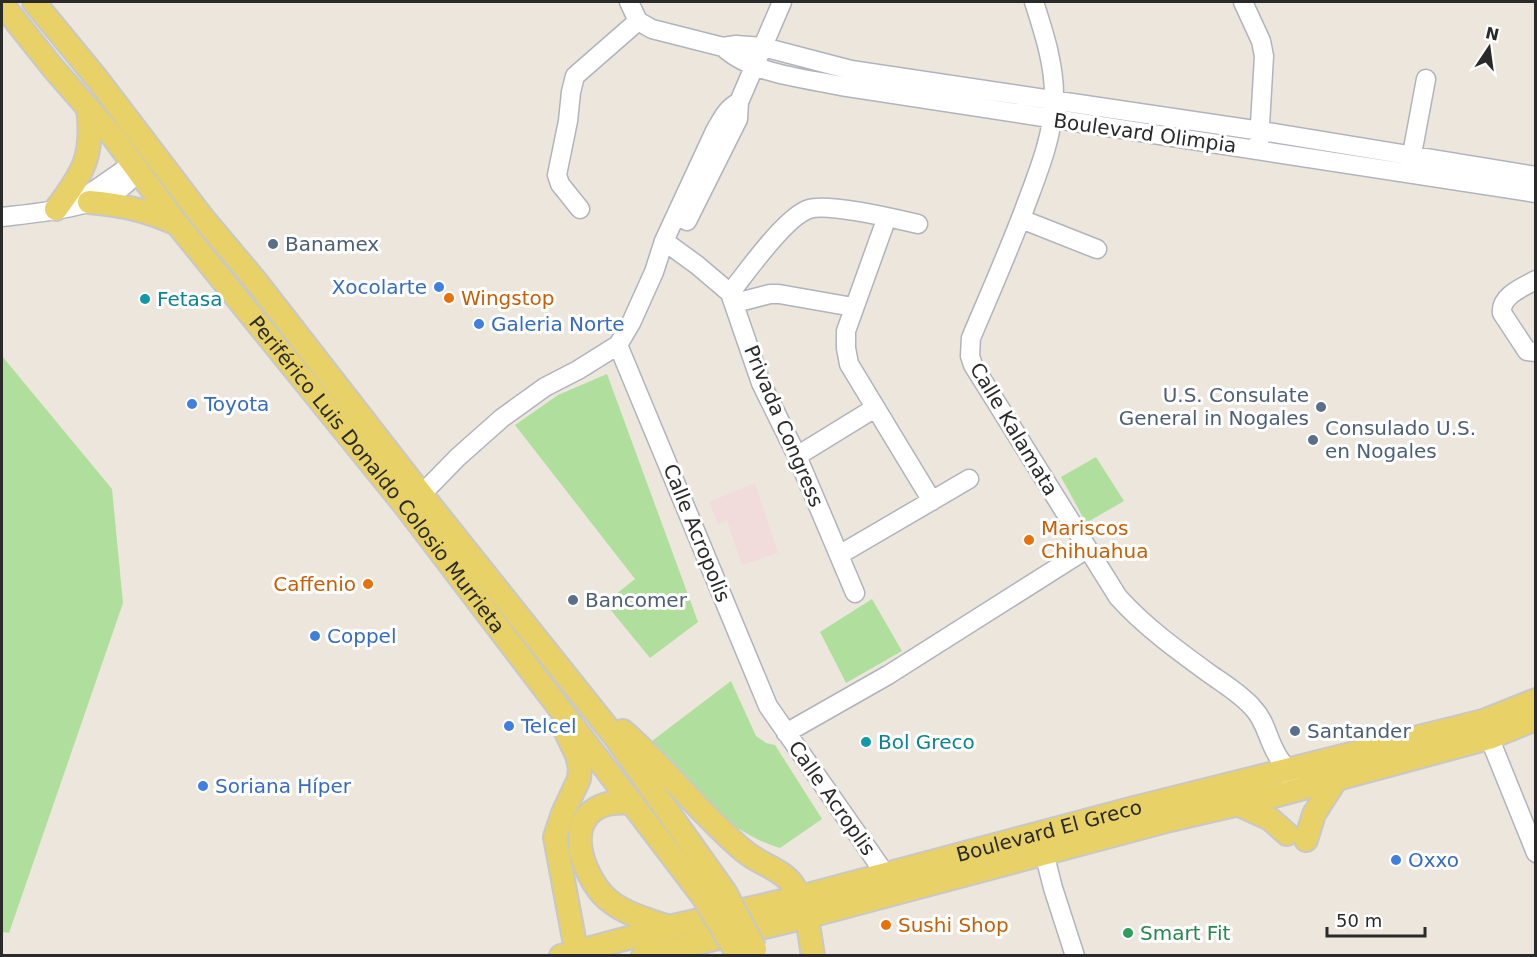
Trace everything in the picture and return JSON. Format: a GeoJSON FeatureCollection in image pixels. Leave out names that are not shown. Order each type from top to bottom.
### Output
{"type":"FeatureCollection","features":[{"type":"Feature","properties":{"kind":"main road","name":"Periférico Luis Donaldo Colosio Murrieta"},"geometry":{"type":"LineString","coordinates":[[34,2],[112,97],[203,218],[255,280],[415,502],[549,695],[632,802],[715,895]]}},
{"type":"Feature","properties":{"kind":"main road","name":"Periférico Luis Donaldo Colosio Murrieta"},"geometry":{"type":"LineString","coordinates":[[2,4],[114,138],[177,224],[597,713],[715,895],[747,954]]}},
{"type":"Feature","properties":{"kind":"main road"},"geometry":{"type":"LineString","coordinates":[[112,97],[117,123],[136,169],[157,182],[185,212],[203,218]]}},
{"type":"Feature","properties":{"kind":"main road"},"geometry":{"type":"LineString","coordinates":[[88,108],[91,133],[84,164],[72,187],[72,206],[129,206],[177,224]]}},
{"type":"Feature","properties":{"kind":"main road"},"geometry":{"type":"LineString","coordinates":[[549,695],[577,755],[580,768],[579,779],[555,837],[575,954]]}},
{"type":"Feature","properties":{"kind":"main road","name":"Boulevard El Greco"},"geometry":{"type":"LineString","coordinates":[[575,954],[669,927],[803,907],[886,875],[1170,820],[1237,804],[1283,782],[1337,778],[1486,729],[1536,700]]}},
{"type":"Feature","properties":{"kind":"main road"},"geometry":{"type":"LineString","coordinates":[[597,713],[629,735],[745,852],[791,882],[803,907],[813,956]]}},
{"type":"Feature","properties":{"kind":"main road","name":"Boulevard El Greco"},"geometry":{"type":"LineString","coordinates":[[643,956],[803,907],[1486,729],[1536,719]]}},
{"type":"Feature","properties":{"kind":"main road"},"geometry":{"type":"LineString","coordinates":[[1237,804],[1264,816],[1296,837],[1337,778]]}},
{"type":"Feature","properties":{"kind":"main road"},"geometry":{"type":"LineString","coordinates":[[632,802],[605,804],[588,817],[579,839],[580,855],[590,877],[603,895],[627,911],[669,927]]}},
{"type":"Feature","properties":{"kind":"street"},"geometry":{"type":"LineString","coordinates":[[629,2],[638,21],[652,29],[723,47]]}},
{"type":"Feature","properties":{"kind":"street"},"geometry":{"type":"LineString","coordinates":[[415,502],[458,457],[502,418],[545,387],[618,345],[692,197],[738,119],[740,102],[782,2]]}},
{"type":"Feature","properties":{"kind":"street","name":"Calle Kalamata"},"geometry":{"type":"LineString","coordinates":[[1034,2],[1048,46],[1054,101],[1051,120],[1036,179],[971,338],[970,356],[973,365],[1118,597],[1138,619],[1241,696],[1254,709],[1265,726],[1275,751],[1283,782]]}},
{"type":"Feature","properties":{"kind":"street"},"geometry":{"type":"LineString","coordinates":[[1243,2],[1261,41],[1264,56],[1261,131],[1257,149]]}},
{"type":"Feature","properties":{"kind":"street"},"geometry":{"type":"LineString","coordinates":[[580,209],[560,184],[557,176],[573,82],[579,71],[638,21]]}},
{"type":"Feature","properties":{"kind":"street","name":"Boulevard Olimpia"},"geometry":{"type":"LineString","coordinates":[[723,47],[736,45],[763,47],[851,69],[1261,131],[1536,193]]}},
{"type":"Feature","properties":{"kind":"street","name":"Boulevard Olimpia"},"geometry":{"type":"LineString","coordinates":[[723,47],[733,56],[755,67],[842,86],[1051,120],[1257,149],[1536,176]]}},
{"type":"Feature","properties":{"kind":"street"},"geometry":{"type":"LineString","coordinates":[[1411,164],[1426,79]]}},
{"type":"Feature","properties":{"kind":"street"},"geometry":{"type":"LineString","coordinates":[[2,217],[72,206],[124,170],[136,169]]}},
{"type":"Feature","properties":{"kind":"street"},"geometry":{"type":"LineString","coordinates":[[733,298],[789,221],[808,209],[821,207],[918,224]]}},
{"type":"Feature","properties":{"kind":"street"},"geometry":{"type":"LineString","coordinates":[[887,217],[846,330],[846,348],[849,364],[932,501]]}},
{"type":"Feature","properties":{"kind":"street"},"geometry":{"type":"LineString","coordinates":[[1021,219],[1097,249]]}},
{"type":"Feature","properties":{"kind":"street"},"geometry":{"type":"LineString","coordinates":[[668,244],[733,298],[779,294],[853,308]]}},
{"type":"Feature","properties":{"kind":"street"},"geometry":{"type":"LineString","coordinates":[[1536,279],[1510,295],[1503,302],[1501,309],[1527,351],[1536,351]]}},
{"type":"Feature","properties":{"kind":"street","name":"Privada Congress"},"geometry":{"type":"LineString","coordinates":[[733,298],[761,383],[797,456],[855,593]]}},
{"type":"Feature","properties":{"kind":"street","name":"Calle Acropolis"},"geometry":{"type":"LineString","coordinates":[[618,345],[768,706],[782,727]]}},
{"type":"Feature","properties":{"kind":"street"},"geometry":{"type":"LineString","coordinates":[[797,456],[875,408]]}},
{"type":"Feature","properties":{"kind":"street"},"geometry":{"type":"LineString","coordinates":[[839,555],[969,479]]}},
{"type":"Feature","properties":{"kind":"street"},"geometry":{"type":"LineString","coordinates":[[782,727],[888,675],[1087,549]]}},
{"type":"Feature","properties":{"kind":"street","name":"Calle Acroplis"},"geometry":{"type":"LineString","coordinates":[[782,727],[886,875]]}},
{"type":"Feature","properties":{"kind":"street"},"geometry":{"type":"LineString","coordinates":[[1486,729],[1536,853]]}},
{"type":"Feature","properties":{"kind":"street"},"geometry":{"type":"LineString","coordinates":[[1042,844],[1075,956]]}},
{"type":"Feature","properties":{"kind":"shaded area"},"geometry":{"type":"Polygon","coordinates":[[[755,483],[778,553],[742,565],[727,521],[718,524],[709,502],[755,483]]]}},
{"type":"Feature","properties":{"kind":"green space"},"geometry":{"type":"Polygon","coordinates":[[[2,356],[112,489],[123,603],[9,933],[2,932],[2,356]]]}},
{"type":"Feature","properties":{"kind":"green space"},"geometry":{"type":"Polygon","coordinates":[[[607,374],[698,622],[650,658],[605,603],[635,579],[515,425],[558,395],[607,374]]]}},
{"type":"Feature","properties":{"kind":"green space"},"geometry":{"type":"Polygon","coordinates":[[[1096,457],[1124,501],[1086,523],[1061,477],[1096,457]]]}},
{"type":"Feature","properties":{"kind":"green space"},"geometry":{"type":"Polygon","coordinates":[[[872,599],[902,651],[846,683],[820,632],[872,599]]]}},
{"type":"Feature","properties":{"kind":"green space"},"geometry":{"type":"Polygon","coordinates":[[[731,681],[756,736],[766,743],[775,745],[822,819],[780,848],[761,841],[724,819],[692,790],[652,741],[731,681]]]}},
{"type":"Feature","properties":{"kind":"place","name":"Banamex"},"geometry":{"type":"Point","coordinates":[273,244]}},
{"type":"Feature","properties":{"kind":"place","name":"Xocolarte"},"geometry":{"type":"Point","coordinates":[439,287]}},
{"type":"Feature","properties":{"kind":"place","name":"Wingstop"},"geometry":{"type":"Point","coordinates":[449,298]}},
{"type":"Feature","properties":{"kind":"place","name":"Fetasa"},"geometry":{"type":"Point","coordinates":[145,299]}},
{"type":"Feature","properties":{"kind":"place","name":"Galeria Norte"},"geometry":{"type":"Point","coordinates":[479,324]}},
{"type":"Feature","properties":{"kind":"place","name":"Toyota"},"geometry":{"type":"Point","coordinates":[192,404]}},
{"type":"Feature","properties":{"kind":"place","name":"U.S. Consulate General in Nogales"},"geometry":{"type":"Point","coordinates":[1321,407]}},
{"type":"Feature","properties":{"kind":"place","name":"Consulado U.S. en Nogales"},"geometry":{"type":"Point","coordinates":[1313,440]}},
{"type":"Feature","properties":{"kind":"place","name":"Mariscos Chihuahua"},"geometry":{"type":"Point","coordinates":[1029,540]}},
{"type":"Feature","properties":{"kind":"place","name":"Caffenio"},"geometry":{"type":"Point","coordinates":[368,584]}},
{"type":"Feature","properties":{"kind":"place","name":"Bancomer"},"geometry":{"type":"Point","coordinates":[573,600]}},
{"type":"Feature","properties":{"kind":"place","name":"Coppel"},"geometry":{"type":"Point","coordinates":[315,636]}},
{"type":"Feature","properties":{"kind":"place","name":"Telcel"},"geometry":{"type":"Point","coordinates":[509,726]}},
{"type":"Feature","properties":{"kind":"place","name":"Santander"},"geometry":{"type":"Point","coordinates":[1295,731]}},
{"type":"Feature","properties":{"kind":"place","name":"Bol Greco"},"geometry":{"type":"Point","coordinates":[866,742]}},
{"type":"Feature","properties":{"kind":"place","name":"Soriana Híper"},"geometry":{"type":"Point","coordinates":[203,786]}},
{"type":"Feature","properties":{"kind":"place","name":"Oxxo"},"geometry":{"type":"Point","coordinates":[1396,860]}},
{"type":"Feature","properties":{"kind":"place","name":"Sushi Shop"},"geometry":{"type":"Point","coordinates":[886,925]}},
{"type":"Feature","properties":{"kind":"place","name":"Smart Fit"},"geometry":{"type":"Point","coordinates":[1128,933]}}]}
